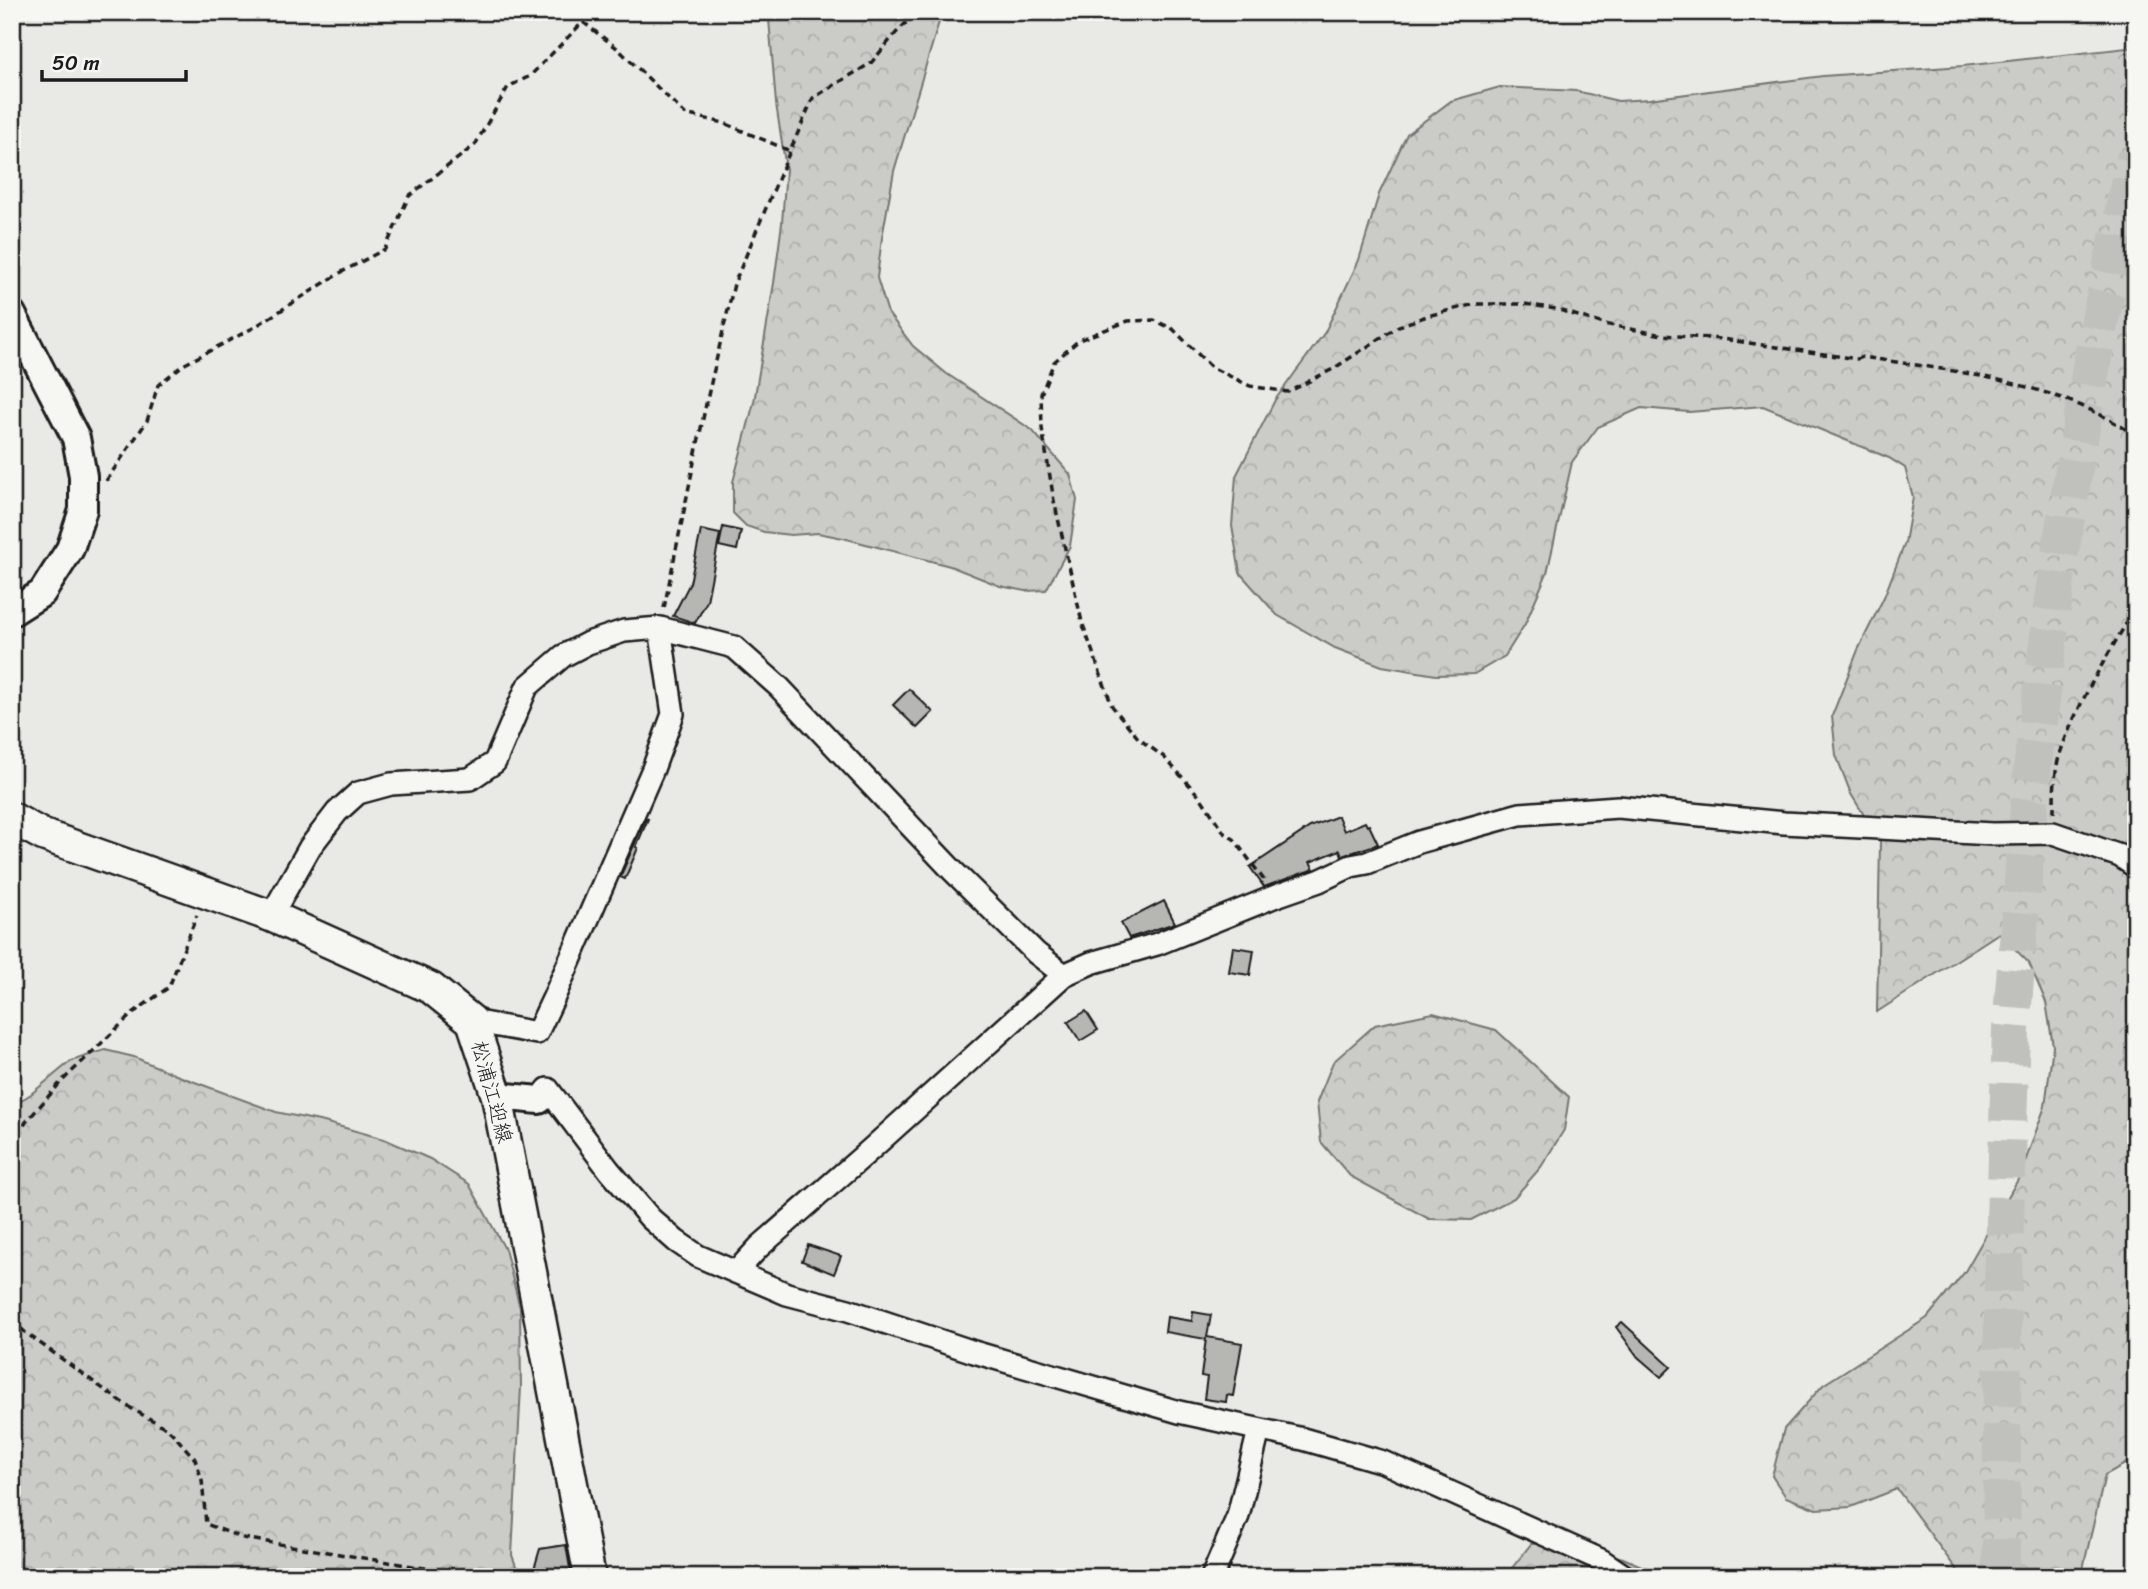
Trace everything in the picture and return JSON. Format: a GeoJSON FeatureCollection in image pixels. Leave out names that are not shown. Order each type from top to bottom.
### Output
{"type":"FeatureCollection","features":[{"type":"Feature","properties":{"kind":"main road","name":"松浦江迎線"},"geometry":{"type":"LineString","coordinates":[[12,818],[43,835],[271,916],[431,988],[472,1021],[497,1096],[590,1577]]}},
{"type":"Feature","properties":{"kind":"street"},"geometry":{"type":"LineString","coordinates":[[12,314],[76,439],[83,477],[83,510],[70,549],[42,593],[12,612]]}},
{"type":"Feature","properties":{"kind":"street"},"geometry":{"type":"LineString","coordinates":[[472,1021],[537,1033],[549,1009],[653,769],[673,714],[660,628]]}},
{"type":"Feature","properties":{"kind":"street"},"geometry":{"type":"LineString","coordinates":[[271,916],[310,847],[337,811],[358,793],[391,784],[470,779],[495,762],[527,687],[564,656],[589,643],[624,631],[660,628],[734,647],[779,687],[953,871],[1036,953],[1064,975]]}},
{"type":"Feature","properties":{"kind":"street"},"geometry":{"type":"LineString","coordinates":[[736,1272],[759,1247],[1064,975],[1091,963],[1157,944],[1351,866],[1367,863],[1419,842],[1520,814],[1618,807],[1784,823],[1993,834],[2053,833],[2120,856],[2136,867]]}},
{"type":"Feature","properties":{"kind":"street"},"geometry":{"type":"LineString","coordinates":[[497,1096],[539,1100],[548,1089],[650,1219],[698,1256],[787,1294],[848,1310],[974,1352],[1179,1412],[1303,1439],[1383,1462],[1601,1560],[1626,1577]]}},
{"type":"Feature","properties":{"kind":"street"},"geometry":{"type":"LineString","coordinates":[[1212,1577],[1238,1516],[1259,1430]]}},
{"type":"Feature","properties":{"kind":"path"},"geometry":{"type":"LineString","coordinates":[[660,628],[706,404],[734,284],[813,98],[871,63],[917,12]]}},
{"type":"Feature","properties":{"kind":"path"},"geometry":{"type":"LineString","coordinates":[[83,510],[120,464],[147,421],[158,385],[183,365],[253,328],[340,272],[385,249],[409,196],[475,145],[508,87],[530,76],[583,23],[617,48],[685,114],[724,123],[790,151]]}},
{"type":"Feature","properties":{"kind":"path"},"geometry":{"type":"LineString","coordinates":[[1276,896],[1234,839],[1225,834],[1201,798],[1164,757],[1139,739],[1112,706],[1082,622],[1054,501],[1042,428],[1041,394],[1054,362],[1079,340],[1128,321],[1154,320],[1173,329],[1211,367],[1250,386],[1288,392],[1332,369],[1399,326],[1475,304],[1525,304],[1556,309],[1604,324],[1663,335],[1722,339],[1951,370],[2039,390],[2085,408],[2136,436]]}},
{"type":"Feature","properties":{"kind":"path"},"geometry":{"type":"LineString","coordinates":[[2053,833],[2054,785],[2061,750],[2086,694],[2136,607]]}},
{"type":"Feature","properties":{"kind":"path"},"geometry":{"type":"LineString","coordinates":[[12,1146],[26,1122],[61,1082],[133,1013],[169,987],[205,893]]}},
{"type":"Feature","properties":{"kind":"path"},"geometry":{"type":"LineString","coordinates":[[12,1320],[127,1406],[174,1435],[195,1459],[202,1480],[206,1524],[243,1538],[430,1569],[443,1577]]}},
{"type":"Feature","properties":{"kind":"path"},"geometry":{"type":"LineString","coordinates":[[2130,1577],[2136,1572]]}},
{"type":"Feature","properties":{"kind":"green space"},"geometry":{"type":"Polygon","coordinates":[[[766,12],[942,12],[894,171],[877,278],[888,313],[913,346],[947,374],[1032,430],[1070,474],[1077,500],[1070,546],[1046,590],[1026,591],[1000,586],[950,566],[843,538],[818,533],[791,535],[764,532],[746,526],[733,513],[733,482],[754,402],[774,283],[786,169],[766,12]]]}},
{"type":"Feature","properties":{"kind":"green space"},"geometry":{"type":"Polygon","coordinates":[[[2136,47],[2136,1458],[2105,1475],[2081,1577],[1962,1577],[1897,1489],[1851,1507],[1816,1509],[1786,1497],[1772,1476],[1784,1429],[1823,1385],[1927,1318],[1964,1273],[2020,1176],[2045,1106],[2053,1046],[2046,1002],[2029,963],[1999,933],[1877,1012],[1880,841],[1851,794],[1836,755],[1832,716],[1905,543],[1913,497],[1905,468],[1889,458],[1763,406],[1689,412],[1641,408],[1598,427],[1572,462],[1547,573],[1525,624],[1505,656],[1474,674],[1436,675],[1382,666],[1335,648],[1277,615],[1240,573],[1232,526],[1236,476],[1275,400],[1325,332],[1359,260],[1379,194],[1407,134],[1451,101],[1500,87],[1576,91],[1618,101],[1649,99],[1823,76],[1963,66],[2136,47]]]}},
{"type":"Feature","properties":{"kind":"green space"},"geometry":{"type":"Polygon","coordinates":[[[1433,1013],[1496,1030],[1569,1097],[1564,1130],[1541,1167],[1514,1198],[1471,1220],[1429,1219],[1350,1176],[1321,1142],[1317,1102],[1333,1062],[1375,1025],[1433,1013]]]}},
{"type":"Feature","properties":{"kind":"green space"},"geometry":{"type":"Polygon","coordinates":[[[105,1050],[134,1057],[276,1112],[384,1139],[430,1159],[469,1184],[505,1249],[520,1308],[521,1387],[512,1555],[520,1577],[12,1577],[12,1106],[71,1061],[105,1050]]]}},
{"type":"Feature","properties":{"kind":"green space"},"geometry":{"type":"Polygon","coordinates":[[[1563,1543],[1623,1558],[1667,1577],[1512,1577],[1512,1568],[1531,1544],[1563,1543]]]}},
{"type":"Feature","properties":{"kind":"building"},"geometry":{"type":"Polygon","coordinates":[[[723,527],[741,531],[737,550],[719,546],[723,527]]]}},
{"type":"Feature","properties":{"kind":"building"},"geometry":{"type":"Polygon","coordinates":[[[701,530],[720,534],[707,601],[695,623],[673,616],[690,583],[701,530]]]}},
{"type":"Feature","properties":{"kind":"building"},"geometry":{"type":"Polygon","coordinates":[[[909,689],[933,712],[917,728],[893,705],[909,689]]]}},
{"type":"Feature","properties":{"kind":"building"},"geometry":{"type":"Polygon","coordinates":[[[1338,816],[1344,831],[1365,822],[1378,844],[1342,856],[1340,850],[1310,862],[1314,869],[1264,887],[1250,867],[1310,827],[1338,816]]]}},
{"type":"Feature","properties":{"kind":"building"},"geometry":{"type":"Polygon","coordinates":[[[646,818],[648,819],[625,879],[620,877],[646,818]]]}},
{"type":"Feature","properties":{"kind":"building"},"geometry":{"type":"Polygon","coordinates":[[[1164,901],[1175,923],[1129,938],[1121,923],[1164,901]]]}},
{"type":"Feature","properties":{"kind":"building"},"geometry":{"type":"Polygon","coordinates":[[[1233,947],[1254,950],[1250,975],[1229,972],[1233,947]]]}},
{"type":"Feature","properties":{"kind":"building"},"geometry":{"type":"Polygon","coordinates":[[[1086,1011],[1098,1030],[1080,1041],[1068,1022],[1086,1011]]]}},
{"type":"Feature","properties":{"kind":"building"},"geometry":{"type":"Polygon","coordinates":[[[808,1245],[841,1256],[834,1274],[802,1261],[808,1245]]]}},
{"type":"Feature","properties":{"kind":"building"},"geometry":{"type":"Polygon","coordinates":[[[1193,1312],[1211,1315],[1207,1337],[1242,1343],[1233,1396],[1227,1395],[1226,1402],[1204,1399],[1207,1377],[1201,1376],[1206,1339],[1165,1332],[1167,1317],[1192,1321],[1193,1312]]]}},
{"type":"Feature","properties":{"kind":"building"},"geometry":{"type":"Polygon","coordinates":[[[1622,1322],[1671,1367],[1661,1377],[1638,1357],[1616,1327],[1622,1322]]]}},
{"type":"Feature","properties":{"kind":"building"},"geometry":{"type":"Polygon","coordinates":[[[566,1545],[571,1574],[535,1577],[534,1569],[540,1549],[566,1545]]]}},
{"type":"Feature","properties":{"kind":"tunnel"},"geometry":{"type":"LineString","coordinates":[[2001,1577],[2003,1285],[2011,1029],[2032,771],[2058,564],[2096,339],[2136,155]]}}]}
